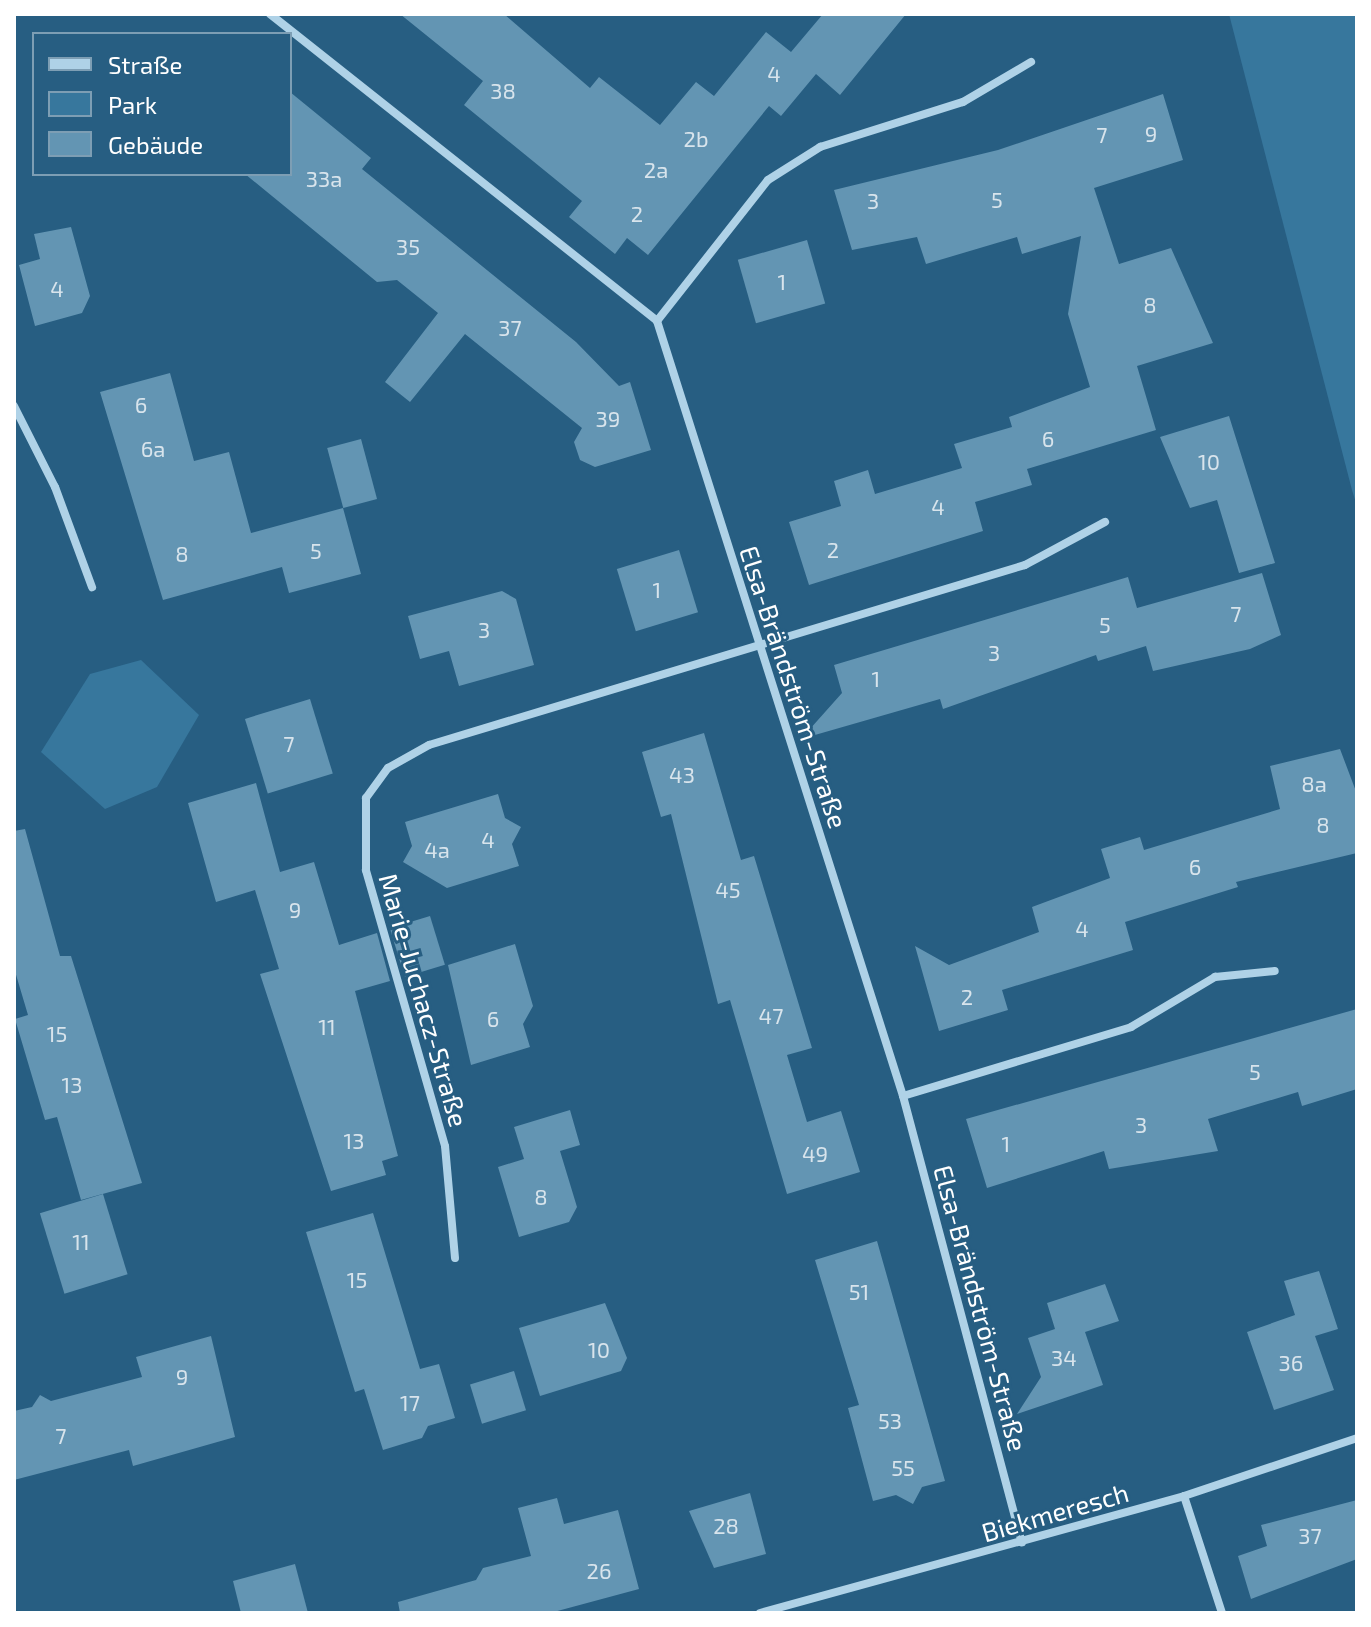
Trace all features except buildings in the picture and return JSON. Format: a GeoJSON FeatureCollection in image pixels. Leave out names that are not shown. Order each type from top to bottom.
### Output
{"type":"FeatureCollection","features":[{"type":"Feature","properties":{"kind":"street"},"geometry":{"type":"LineString","coordinates":[[270,14],[657,321],[768,180],[820,147],[963,102],[1031,62]]}},
{"type":"Feature","properties":{"kind":"street","name":"Elsa-Brändström-Straße"},"geometry":{"type":"LineString","coordinates":[[657,321],[903,1096],[1022,1542]]}},
{"type":"Feature","properties":{"kind":"street"},"geometry":{"type":"LineString","coordinates":[[14,406],[55,487],[92,587]]}},
{"type":"Feature","properties":{"kind":"street","name":"Marie-Juchacz-Straße"},"geometry":{"type":"LineString","coordinates":[[455,1258],[445,1146],[366,870],[366,798],[388,768],[429,745],[1025,565],[1105,522]]}},
{"type":"Feature","properties":{"kind":"street"},"geometry":{"type":"LineString","coordinates":[[903,1096],[1131,1027],[1215,977],[1275,971]]}},
{"type":"Feature","properties":{"kind":"street","name":"Biekmeresch"},"geometry":{"type":"LineString","coordinates":[[760,1613],[1184,1496],[1357,1438]]}},
{"type":"Feature","properties":{"kind":"street"},"geometry":{"type":"LineString","coordinates":[[1184,1496],[1222,1613]]}},
{"type":"Feature","properties":{"kind":"green space"},"geometry":{"type":"Polygon","coordinates":[[[1229,14],[1357,14],[1357,506],[1352,490],[1229,14]]]}},
{"type":"Feature","properties":{"kind":"green space"},"geometry":{"type":"Polygon","coordinates":[[[141,660],[199,715],[157,787],[105,809],[41,752],[90,674],[141,660]]]}}]}
